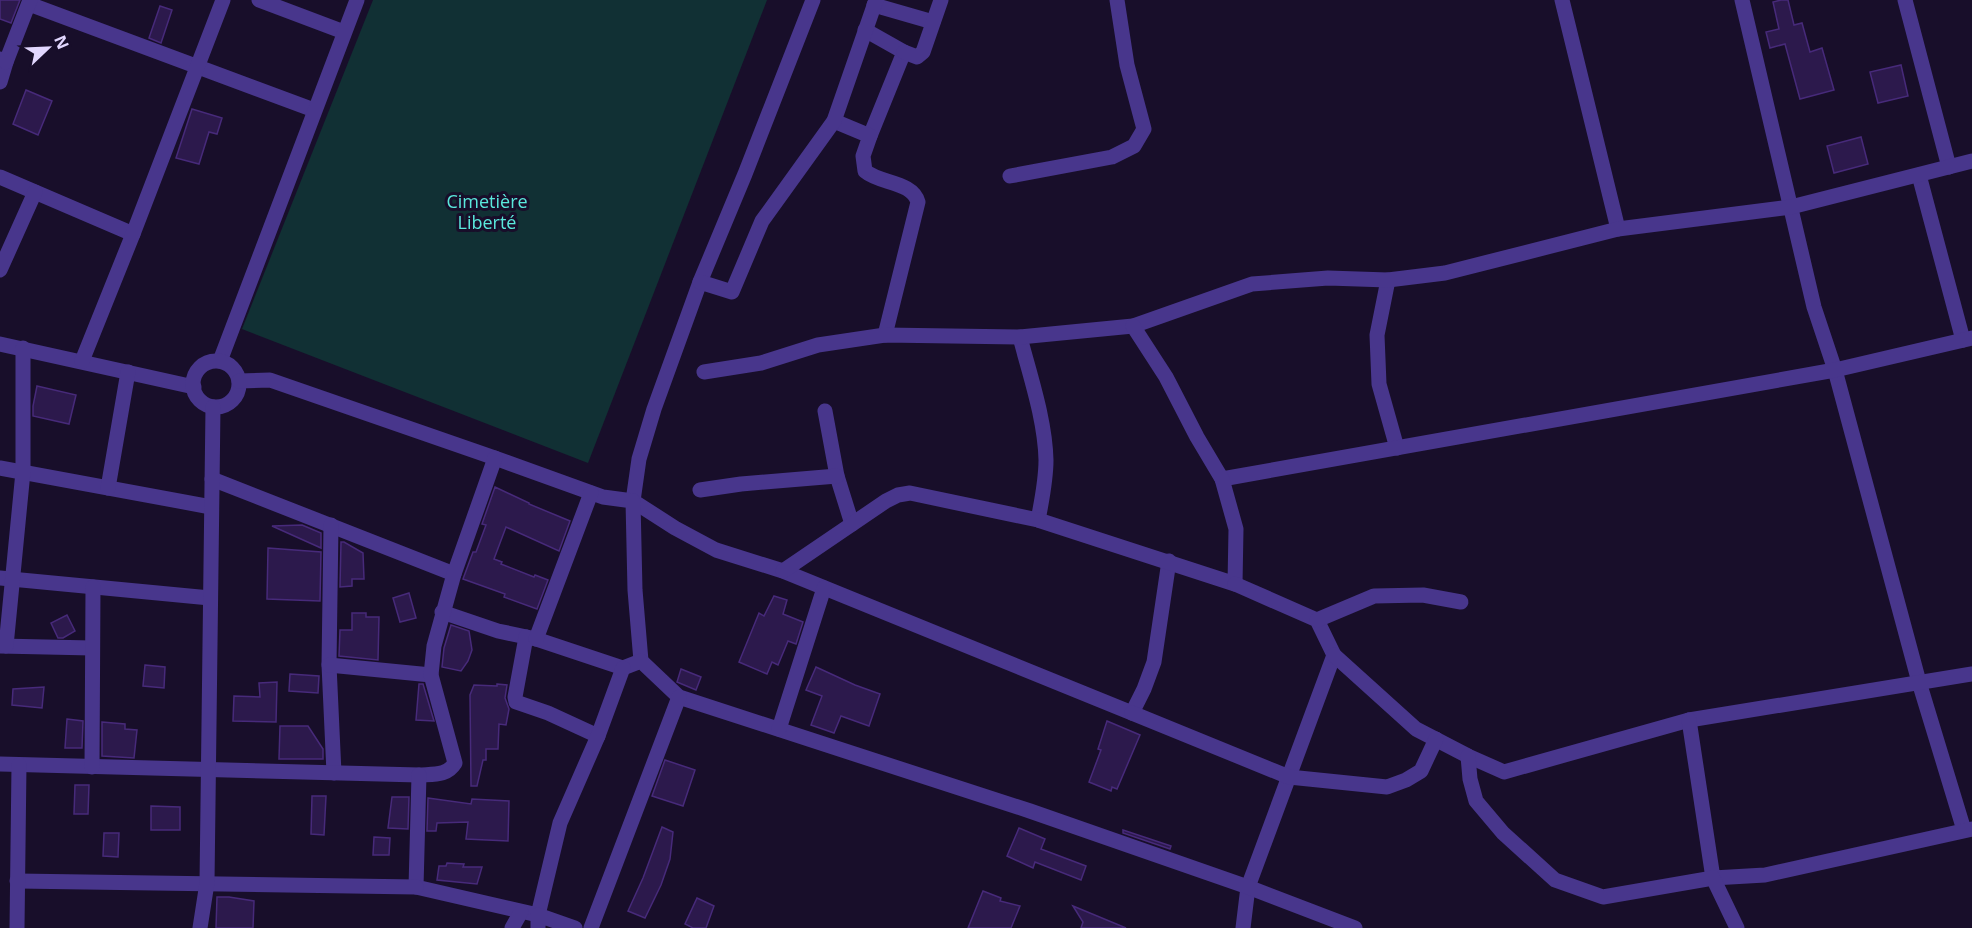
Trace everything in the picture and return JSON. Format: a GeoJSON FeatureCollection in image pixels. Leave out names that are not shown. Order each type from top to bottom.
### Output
{"type":"FeatureCollection","features":[{"type":"Feature","properties":{"kind":"street"},"geometry":{"type":"LineString","coordinates":[[82,362],[223,0]]}},
{"type":"Feature","properties":{"kind":"street"},"geometry":{"type":"LineString","coordinates":[[259,0],[344,32]]}},
{"type":"Feature","properties":{"kind":"street"},"geometry":{"type":"LineString","coordinates":[[220,361],[357,0]]}},
{"type":"Feature","properties":{"kind":"street"},"geometry":{"type":"LineString","coordinates":[[813,0],[700,282],[654,409],[639,459],[633,501],[635,590],[641,661],[679,697],[1003,802],[1248,887],[1355,928]]}},
{"type":"Feature","properties":{"kind":"street"},"geometry":{"type":"LineString","coordinates":[[865,30],[917,57],[921,55],[941,0]]}},
{"type":"Feature","properties":{"kind":"street"},"geometry":{"type":"LineString","coordinates":[[1010,176],[1112,156],[1134,146],[1144,129],[1126,65],[1117,0]]}},
{"type":"Feature","properties":{"kind":"street"},"geometry":{"type":"LineString","coordinates":[[1562,0],[1618,229]]}},
{"type":"Feature","properties":{"kind":"street"},"geometry":{"type":"LineString","coordinates":[[1468,756],[1470,779],[1476,801],[1503,833],[1555,880],[1603,897],[1713,878],[1765,874],[1968,829],[1919,682],[1835,370],[1814,307],[1742,0]]}},
{"type":"Feature","properties":{"kind":"street"},"geometry":{"type":"LineString","coordinates":[[1905,0],[1949,167]]}},
{"type":"Feature","properties":{"kind":"street"},"geometry":{"type":"LineString","coordinates":[[0,82],[3,61],[29,2],[314,110]]}},
{"type":"Feature","properties":{"kind":"street"},"geometry":{"type":"LineString","coordinates":[[700,282],[732,292],[762,221],[834,121],[875,2],[933,22]]}},
{"type":"Feature","properties":{"kind":"street"},"geometry":{"type":"LineString","coordinates":[[885,335],[918,202],[915,194],[909,189],[872,177],[865,171],[863,156],[904,52]]}},
{"type":"Feature","properties":{"kind":"street"},"geometry":{"type":"LineString","coordinates":[[834,121],[870,136]]}},
{"type":"Feature","properties":{"kind":"street"},"geometry":{"type":"LineString","coordinates":[[704,372],[760,363],[818,345],[885,335],[1020,337],[1133,326],[1252,284],[1328,278],[1388,280],[1445,273],[1618,229],[1791,207],[1972,161]]}},
{"type":"Feature","properties":{"kind":"street"},"geometry":{"type":"LineString","coordinates":[[1222,479],[1835,370],[1968,339],[1919,175]]}},
{"type":"Feature","properties":{"kind":"street"},"geometry":{"type":"LineString","coordinates":[[0,177],[133,234]]}},
{"type":"Feature","properties":{"kind":"street"},"geometry":{"type":"LineString","coordinates":[[0,270],[35,192]]}},
{"type":"Feature","properties":{"kind":"street"},"geometry":{"type":"LineString","coordinates":[[1388,280],[1377,335],[1379,384],[1397,448]]}},
{"type":"Feature","properties":{"kind":"street"},"geometry":{"type":"LineString","coordinates":[[1133,326],[1166,377],[1222,479],[1236,529],[1235,584]]}},
{"type":"Feature","properties":{"kind":"street"},"geometry":{"type":"LineString","coordinates":[[1020,337],[1042,426],[1046,458],[1045,485],[1038,520]]}},
{"type":"Feature","properties":{"kind":"street"},"geometry":{"type":"LineString","coordinates":[[0,344],[194,387]]}},
{"type":"Feature","properties":{"kind":"street"},"geometry":{"type":"LineString","coordinates":[[23,348],[23,472],[6,579],[3,646],[92,648]]}},
{"type":"Feature","properties":{"kind":"street"},"geometry":{"type":"LineString","coordinates":[[220,361],[235,370],[239,381],[234,398],[225,405],[213,407],[198,398],[194,387],[198,370],[208,363],[220,361]]}},
{"type":"Feature","properties":{"kind":"street"},"geometry":{"type":"LineString","coordinates":[[108,488],[128,372]]}},
{"type":"Feature","properties":{"kind":"street"},"geometry":{"type":"LineString","coordinates":[[239,381],[270,380],[591,493],[633,501],[675,528],[716,550],[783,571],[1289,777],[1388,787],[1421,771],[1436,739]]}},
{"type":"Feature","properties":{"kind":"street"},"geometry":{"type":"LineString","coordinates":[[200,928],[207,884],[213,407]]}},
{"type":"Feature","properties":{"kind":"street"},"geometry":{"type":"LineString","coordinates":[[825,411],[837,476],[852,525]]}},
{"type":"Feature","properties":{"kind":"street"},"geometry":{"type":"LineString","coordinates":[[0,764],[419,775],[442,774],[450,770],[455,763],[432,675],[434,646],[454,574],[495,458]]}},
{"type":"Feature","properties":{"kind":"street"},"geometry":{"type":"LineString","coordinates":[[0,468],[211,507]]}},
{"type":"Feature","properties":{"kind":"street"},"geometry":{"type":"LineString","coordinates":[[700,490],[741,484],[837,476]]}},
{"type":"Feature","properties":{"kind":"street"},"geometry":{"type":"LineString","coordinates":[[212,478],[454,574]]}},
{"type":"Feature","properties":{"kind":"street"},"geometry":{"type":"LineString","coordinates":[[591,493],[531,638],[515,697],[516,702],[548,713],[598,736]]}},
{"type":"Feature","properties":{"kind":"street"},"geometry":{"type":"LineString","coordinates":[[783,571],[898,495],[910,493],[1038,520],[1235,584],[1317,620],[1334,655],[1416,729],[1504,772],[1689,720],[1972,674]]}},
{"type":"Feature","properties":{"kind":"street"},"geometry":{"type":"LineString","coordinates":[[330,525],[329,665],[334,773]]}},
{"type":"Feature","properties":{"kind":"street"},"geometry":{"type":"LineString","coordinates":[[1132,713],[1154,662],[1169,561]]}},
{"type":"Feature","properties":{"kind":"street"},"geometry":{"type":"LineString","coordinates":[[6,579],[210,598]]}},
{"type":"Feature","properties":{"kind":"street"},"geometry":{"type":"LineString","coordinates":[[92,767],[93,587]]}},
{"type":"Feature","properties":{"kind":"street"},"geometry":{"type":"LineString","coordinates":[[779,729],[824,588]]}},
{"type":"Feature","properties":{"kind":"street"},"geometry":{"type":"LineString","coordinates":[[1317,620],[1374,596],[1423,595],[1461,602]]}},
{"type":"Feature","properties":{"kind":"street"},"geometry":{"type":"LineString","coordinates":[[442,612],[623,668],[641,661]]}},
{"type":"Feature","properties":{"kind":"street"},"geometry":{"type":"LineString","coordinates":[[1243,928],[1248,887],[1334,655]]}},
{"type":"Feature","properties":{"kind":"street"},"geometry":{"type":"LineString","coordinates":[[329,665],[432,675]]}},
{"type":"Feature","properties":{"kind":"street"},"geometry":{"type":"LineString","coordinates":[[538,921],[560,823],[598,736],[623,668]]}},
{"type":"Feature","properties":{"kind":"street"},"geometry":{"type":"LineString","coordinates":[[591,928],[679,697]]}},
{"type":"Feature","properties":{"kind":"street"},"geometry":{"type":"LineString","coordinates":[[1689,720],[1713,878],[1737,928]]}},
{"type":"Feature","properties":{"kind":"street"},"geometry":{"type":"LineString","coordinates":[[17,928],[19,765]]}},
{"type":"Feature","properties":{"kind":"street"},"geometry":{"type":"LineString","coordinates":[[416,887],[419,775]]}},
{"type":"Feature","properties":{"kind":"street"},"geometry":{"type":"LineString","coordinates":[[17,881],[416,887],[521,912],[538,921],[575,928]]}},
{"type":"Feature","properties":{"kind":"street"},"geometry":{"type":"LineString","coordinates":[[512,928],[521,912]]}},
{"type":"Feature","properties":{"kind":"green space","name":"Cimetière Liberté"},"geometry":{"type":"Polygon","coordinates":[[[373,0],[767,0],[588,463],[242,329],[373,0]]]}},
{"type":"Feature","properties":{"kind":"building"},"geometry":{"type":"Polygon","coordinates":[[[0,0],[20,0],[11,23],[0,19],[0,0]]]}},
{"type":"Feature","properties":{"kind":"building"},"geometry":{"type":"Polygon","coordinates":[[[1788,0],[1794,25],[1802,23],[1810,52],[1822,48],[1834,90],[1800,99],[1785,44],[1770,48],[1766,32],[1779,29],[1773,2],[1788,0]]]}},
{"type":"Feature","properties":{"kind":"building"},"geometry":{"type":"Polygon","coordinates":[[[160,6],[172,10],[161,43],[149,38],[160,6]]]}},
{"type":"Feature","properties":{"kind":"building"},"geometry":{"type":"Polygon","coordinates":[[[1901,65],[1908,96],[1878,103],[1870,72],[1901,65]]]}},
{"type":"Feature","properties":{"kind":"building"},"geometry":{"type":"Polygon","coordinates":[[[26,90],[52,101],[38,135],[13,124],[26,90]]]}},
{"type":"Feature","properties":{"kind":"building"},"geometry":{"type":"Polygon","coordinates":[[[192,109],[222,118],[217,134],[209,132],[199,164],[176,158],[192,109]]]}},
{"type":"Feature","properties":{"kind":"building"},"geometry":{"type":"Polygon","coordinates":[[[1861,137],[1868,164],[1834,173],[1827,146],[1861,137]]]}},
{"type":"Feature","properties":{"kind":"building"},"geometry":{"type":"Polygon","coordinates":[[[37,386],[76,395],[69,424],[33,416],[37,386]]]}},
{"type":"Feature","properties":{"kind":"building"},"geometry":{"type":"Polygon","coordinates":[[[495,487],[570,521],[559,551],[506,527],[494,559],[534,577],[535,575],[548,580],[537,609],[504,597],[505,594],[463,579],[486,525],[482,524],[495,487]]]}},
{"type":"Feature","properties":{"kind":"building"},"geometry":{"type":"Polygon","coordinates":[[[302,525],[321,533],[321,548],[272,526],[302,525]]]}},
{"type":"Feature","properties":{"kind":"building"},"geometry":{"type":"Polygon","coordinates":[[[341,542],[363,553],[364,579],[352,579],[352,586],[340,587],[341,542]]]}},
{"type":"Feature","properties":{"kind":"building"},"geometry":{"type":"Polygon","coordinates":[[[268,548],[321,552],[320,601],[267,599],[268,548]]]}},
{"type":"Feature","properties":{"kind":"building"},"geometry":{"type":"Polygon","coordinates":[[[409,593],[416,618],[400,622],[393,598],[409,593]]]}},
{"type":"Feature","properties":{"kind":"building"},"geometry":{"type":"Polygon","coordinates":[[[774,596],[787,600],[783,614],[803,622],[796,644],[788,641],[778,665],[772,662],[767,674],[739,662],[759,613],[764,616],[774,596]]]}},
{"type":"Feature","properties":{"kind":"building"},"geometry":{"type":"Polygon","coordinates":[[[352,613],[366,613],[366,617],[379,617],[378,660],[339,656],[340,630],[352,630],[352,613]]]}},
{"type":"Feature","properties":{"kind":"building"},"geometry":{"type":"Polygon","coordinates":[[[67,615],[75,631],[63,638],[58,638],[51,623],[67,615]]]}},
{"type":"Feature","properties":{"kind":"building"},"geometry":{"type":"Polygon","coordinates":[[[451,625],[469,631],[472,650],[461,671],[442,667],[444,648],[451,625]]]}},
{"type":"Feature","properties":{"kind":"building"},"geometry":{"type":"Polygon","coordinates":[[[145,665],[165,667],[164,688],[143,686],[145,665]]]}},
{"type":"Feature","properties":{"kind":"building"},"geometry":{"type":"Polygon","coordinates":[[[816,667],[880,694],[869,726],[841,716],[834,733],[811,725],[822,696],[806,690],[816,667]]]}},
{"type":"Feature","properties":{"kind":"building"},"geometry":{"type":"Polygon","coordinates":[[[681,669],[701,677],[696,690],[677,682],[681,669]]]}},
{"type":"Feature","properties":{"kind":"building"},"geometry":{"type":"Polygon","coordinates":[[[290,674],[319,676],[318,693],[289,691],[290,674]]]}},
{"type":"Feature","properties":{"kind":"building"},"geometry":{"type":"Polygon","coordinates":[[[277,682],[276,722],[233,721],[234,696],[260,697],[259,683],[277,682]]]}},
{"type":"Feature","properties":{"kind":"building"},"geometry":{"type":"Polygon","coordinates":[[[419,684],[423,684],[434,721],[416,720],[419,684]]]}},
{"type":"Feature","properties":{"kind":"building"},"geometry":{"type":"Polygon","coordinates":[[[497,684],[507,685],[505,698],[509,709],[506,725],[499,724],[498,749],[486,749],[486,760],[483,760],[477,786],[471,786],[470,695],[474,685],[497,686],[497,684]]]}},
{"type":"Feature","properties":{"kind":"building"},"geometry":{"type":"Polygon","coordinates":[[[44,687],[42,708],[12,705],[13,689],[44,687]]]}},
{"type":"Feature","properties":{"kind":"building"},"geometry":{"type":"Polygon","coordinates":[[[67,719],[83,721],[82,748],[65,748],[67,719]]]}},
{"type":"Feature","properties":{"kind":"building"},"geometry":{"type":"Polygon","coordinates":[[[1107,721],[1140,735],[1117,789],[1112,787],[1111,791],[1089,782],[1101,750],[1098,749],[1107,721]]]}},
{"type":"Feature","properties":{"kind":"building"},"geometry":{"type":"Polygon","coordinates":[[[102,722],[125,724],[125,729],[137,730],[134,758],[102,756],[102,722]]]}},
{"type":"Feature","properties":{"kind":"building"},"geometry":{"type":"Polygon","coordinates":[[[280,726],[308,726],[323,749],[323,759],[279,759],[280,726]]]}},
{"type":"Feature","properties":{"kind":"building"},"geometry":{"type":"Polygon","coordinates":[[[665,760],[695,770],[683,806],[652,796],[665,760]]]}},
{"type":"Feature","properties":{"kind":"building"},"geometry":{"type":"Polygon","coordinates":[[[75,785],[89,785],[88,814],[74,814],[75,785]]]}},
{"type":"Feature","properties":{"kind":"building"},"geometry":{"type":"Polygon","coordinates":[[[312,796],[326,796],[324,835],[311,834],[312,796]]]}},
{"type":"Feature","properties":{"kind":"building"},"geometry":{"type":"Polygon","coordinates":[[[392,797],[409,797],[408,829],[388,828],[392,797]]]}},
{"type":"Feature","properties":{"kind":"building"},"geometry":{"type":"Polygon","coordinates":[[[428,798],[471,804],[472,799],[509,801],[508,841],[466,839],[468,822],[437,823],[436,831],[427,831],[428,798]]]}},
{"type":"Feature","properties":{"kind":"building"},"geometry":{"type":"Polygon","coordinates":[[[151,806],[180,807],[180,830],[151,830],[151,806]]]}},
{"type":"Feature","properties":{"kind":"building"},"geometry":{"type":"Polygon","coordinates":[[[662,827],[673,832],[670,859],[661,885],[645,918],[628,911],[662,827]]]}},
{"type":"Feature","properties":{"kind":"building"},"geometry":{"type":"Polygon","coordinates":[[[1019,828],[1045,839],[1041,849],[1086,866],[1081,880],[1035,862],[1033,868],[1007,856],[1019,828]]]}},
{"type":"Feature","properties":{"kind":"building"},"geometry":{"type":"Polygon","coordinates":[[[1123,830],[1171,846],[1170,849],[1123,833],[1123,830]]]}},
{"type":"Feature","properties":{"kind":"building"},"geometry":{"type":"Polygon","coordinates":[[[104,833],[119,833],[118,857],[103,856],[104,833]]]}},
{"type":"Feature","properties":{"kind":"building"},"geometry":{"type":"Polygon","coordinates":[[[374,837],[390,838],[389,855],[373,855],[374,837]]]}},
{"type":"Feature","properties":{"kind":"building"},"geometry":{"type":"Polygon","coordinates":[[[447,863],[464,864],[463,867],[482,867],[477,884],[437,880],[439,866],[446,866],[447,863]]]}},
{"type":"Feature","properties":{"kind":"building"},"geometry":{"type":"Polygon","coordinates":[[[983,891],[1001,898],[1000,901],[1020,906],[1011,928],[968,928],[983,891]]]}},
{"type":"Feature","properties":{"kind":"building"},"geometry":{"type":"Polygon","coordinates":[[[217,897],[254,901],[253,928],[216,928],[217,897]]]}},
{"type":"Feature","properties":{"kind":"building"},"geometry":{"type":"Polygon","coordinates":[[[697,898],[714,906],[706,928],[693,928],[685,924],[697,898]]]}},
{"type":"Feature","properties":{"kind":"building"},"geometry":{"type":"Polygon","coordinates":[[[1073,906],[1126,928],[1081,928],[1083,922],[1073,906]]]}}]}
